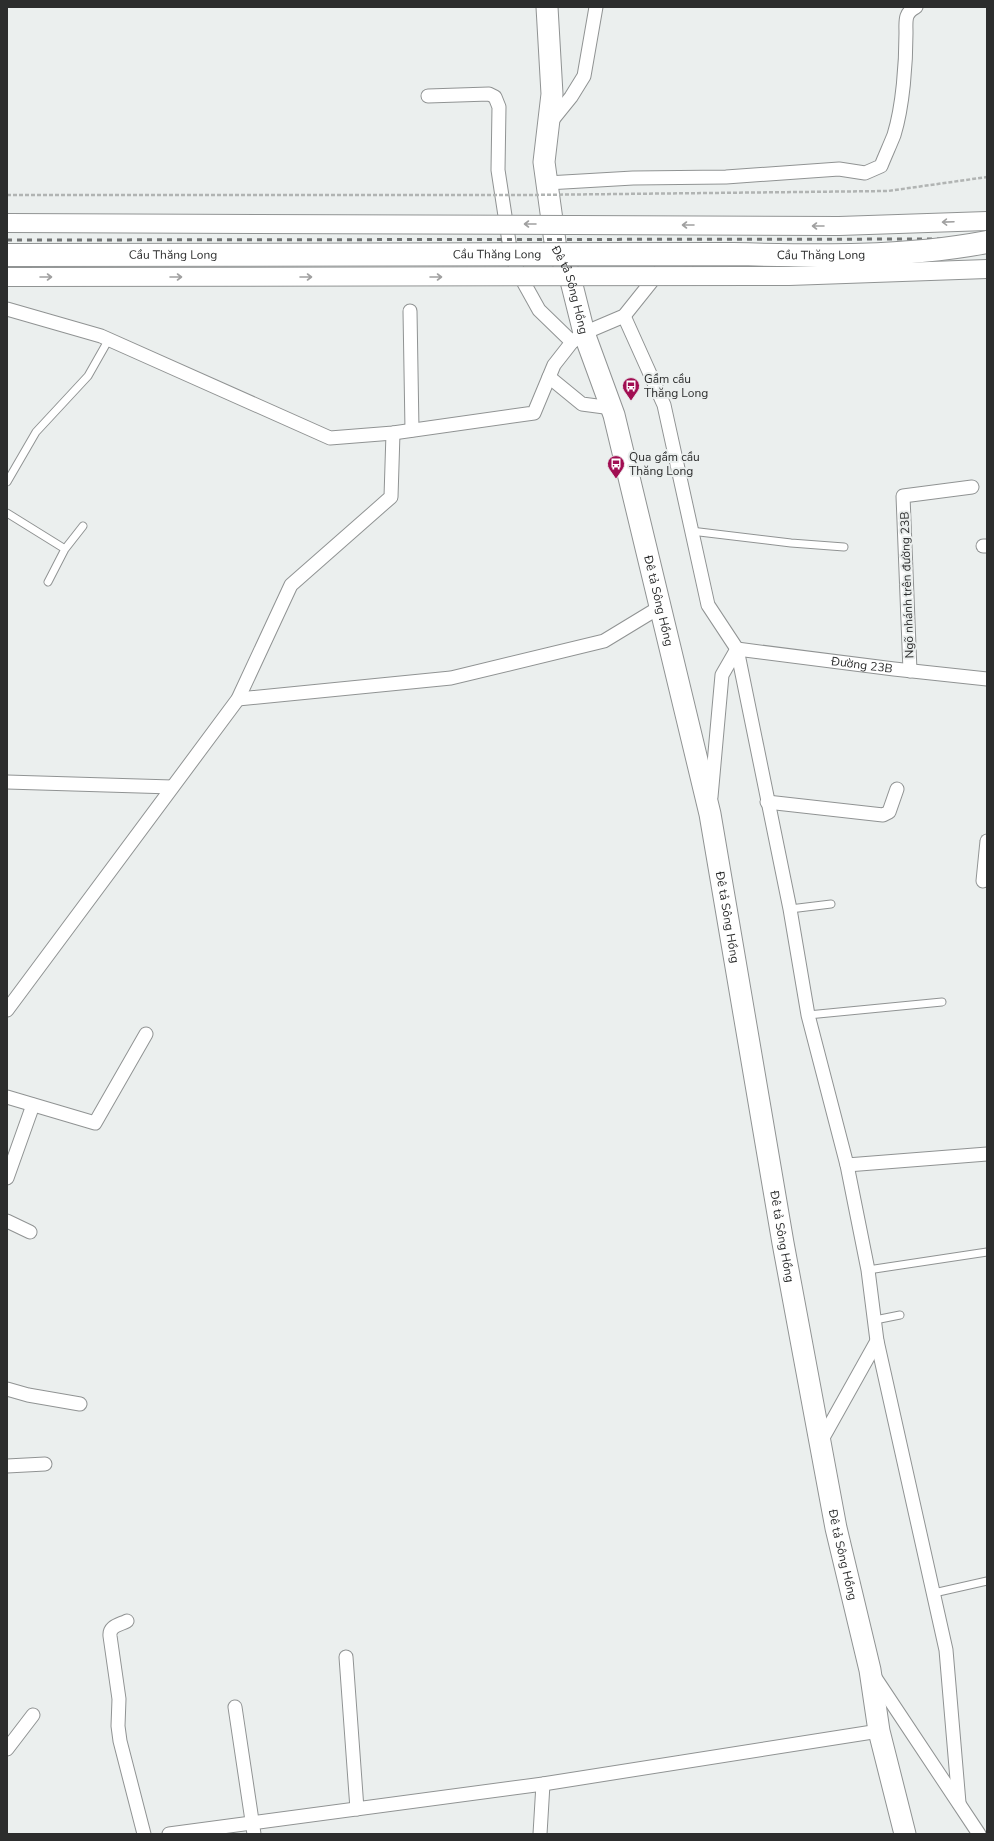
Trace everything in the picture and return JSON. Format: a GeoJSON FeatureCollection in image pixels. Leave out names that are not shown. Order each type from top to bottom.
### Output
{"type":"FeatureCollection","features":[{"type":"Feature","properties":{"kind":"highway","name":"Cầu Thăng Long"},"geometry":{"type":"LineString","coordinates":[[7,255],[732,254],[829,256],[942,249],[987,242]]}},
{"type":"Feature","properties":{"kind":"main road","name":"Đê tả Sông Hồng"},"geometry":{"type":"LineString","coordinates":[[547,7],[552,94],[544,162],[556,249],[569,273],[578,338],[612,408],[710,814],[783,1242],[836,1528],[870,1670],[879,1731],[906,1834]]}},
{"type":"Feature","properties":{"kind":"main road"},"geometry":{"type":"LineString","coordinates":[[7,223],[839,226],[987,221]]}},
{"type":"Feature","properties":{"kind":"main road","name":"Cầu Thăng Long"},"geometry":{"type":"LineString","coordinates":[[7,277],[789,276],[987,269]]}},
{"type":"Feature","properties":{"kind":"street"},"geometry":{"type":"LineString","coordinates":[[548,124],[571,97],[584,76],[596,7]]}},
{"type":"Feature","properties":{"kind":"street"},"geometry":{"type":"LineString","coordinates":[[547,183],[633,178],[726,177],[839,169],[865,173],[881,166],[894,134],[901,101],[906,17],[909,10],[916,7]]}},
{"type":"Feature","properties":{"kind":"street"},"geometry":{"type":"LineString","coordinates":[[428,96],[489,94],[495,97],[499,107],[498,170],[511,254],[518,274],[539,310],[578,338]]}},
{"type":"Feature","properties":{"kind":"street"},"geometry":{"type":"LineString","coordinates":[[7,309],[109,339],[330,438],[393,433],[534,413],[554,365],[578,338],[624,316],[664,266],[678,264],[832,264],[987,260]]}},
{"type":"Feature","properties":{"kind":"street"},"geometry":{"type":"LineString","coordinates":[[410,311],[412,430]]}},
{"type":"Feature","properties":{"kind":"street"},"geometry":{"type":"LineString","coordinates":[[624,316],[664,405],[690,531],[708,605],[737,649],[790,910],[808,1015],[847,1165],[868,1270],[877,1341],[946,1650],[959,1803]]}},
{"type":"Feature","properties":{"kind":"street"},"geometry":{"type":"LineString","coordinates":[[549,377],[582,404],[612,408]]}},
{"type":"Feature","properties":{"kind":"street"},"geometry":{"type":"LineString","coordinates":[[7,1010],[238,699],[291,585],[391,497],[393,433]]}},
{"type":"Feature","properties":{"kind":"street","name":"Ngõ nhánh trên đường 23B"},"geometry":{"type":"LineString","coordinates":[[910,671],[903,496],[972,487]]}},
{"type":"Feature","properties":{"kind":"street"},"geometry":{"type":"LineString","coordinates":[[238,699],[451,678],[604,640],[660,607]]}},
{"type":"Feature","properties":{"kind":"street"},"geometry":{"type":"LineString","coordinates":[[710,814],[715,740],[722,675],[737,649]]}},
{"type":"Feature","properties":{"kind":"street","name":"Đường 23B"},"geometry":{"type":"LineString","coordinates":[[737,649],[910,671],[987,679]]}},
{"type":"Feature","properties":{"kind":"street"},"geometry":{"type":"LineString","coordinates":[[7,782],[172,787]]}},
{"type":"Feature","properties":{"kind":"street"},"geometry":{"type":"LineString","coordinates":[[767,802],[883,815],[889,812],[897,789]]}},
{"type":"Feature","properties":{"kind":"street"},"geometry":{"type":"LineString","coordinates":[[983,881],[987,841]]}},
{"type":"Feature","properties":{"kind":"street"},"geometry":{"type":"LineString","coordinates":[[7,1097],[96,1123],[146,1034]]}},
{"type":"Feature","properties":{"kind":"street"},"geometry":{"type":"LineString","coordinates":[[7,1178],[33,1105]]}},
{"type":"Feature","properties":{"kind":"street"},"geometry":{"type":"LineString","coordinates":[[847,1165],[987,1154]]}},
{"type":"Feature","properties":{"kind":"street"},"geometry":{"type":"LineString","coordinates":[[7,1222],[30,1232]]}},
{"type":"Feature","properties":{"kind":"street"},"geometry":{"type":"LineString","coordinates":[[820,1443],[877,1341]]}},
{"type":"Feature","properties":{"kind":"street"},"geometry":{"type":"LineString","coordinates":[[7,1389],[28,1395],[80,1404]]}},
{"type":"Feature","properties":{"kind":"street"},"geometry":{"type":"LineString","coordinates":[[7,1466],[45,1464]]}},
{"type":"Feature","properties":{"kind":"street"},"geometry":{"type":"LineString","coordinates":[[127,1621],[114,1626],[110,1633],[119,1699],[118,1726],[120,1741],[144,1834]]}},
{"type":"Feature","properties":{"kind":"street"},"geometry":{"type":"LineString","coordinates":[[346,1658],[357,1809]]}},
{"type":"Feature","properties":{"kind":"street"},"geometry":{"type":"LineString","coordinates":[[870,1670],[979,1834]]}},
{"type":"Feature","properties":{"kind":"street"},"geometry":{"type":"LineString","coordinates":[[235,1707],[253,1829]]}},
{"type":"Feature","properties":{"kind":"street"},"geometry":{"type":"LineString","coordinates":[[7,1749],[34,1715]]}},
{"type":"Feature","properties":{"kind":"street"},"geometry":{"type":"LineString","coordinates":[[169,1834],[253,1829],[357,1809],[544,1784],[879,1731]]}},
{"type":"Feature","properties":{"kind":"street"},"geometry":{"type":"LineString","coordinates":[[540,1834],[544,1784]]}},
{"type":"Feature","properties":{"kind":"lane"},"geometry":{"type":"LineString","coordinates":[[7,482],[36,432],[88,376],[109,339]]}},
{"type":"Feature","properties":{"kind":"lane"},"geometry":{"type":"LineString","coordinates":[[7,513],[65,550]]}},
{"type":"Feature","properties":{"kind":"lane"},"geometry":{"type":"LineString","coordinates":[[48,582],[65,550],[84,526]]}},
{"type":"Feature","properties":{"kind":"lane"},"geometry":{"type":"LineString","coordinates":[[690,531],[791,543],[844,546]]}},
{"type":"Feature","properties":{"kind":"lane"},"geometry":{"type":"LineString","coordinates":[[790,910],[831,904]]}},
{"type":"Feature","properties":{"kind":"lane"},"geometry":{"type":"LineString","coordinates":[[808,1015],[942,1002]]}},
{"type":"Feature","properties":{"kind":"lane"},"geometry":{"type":"LineString","coordinates":[[868,1270],[987,1252]]}},
{"type":"Feature","properties":{"kind":"lane"},"geometry":{"type":"LineString","coordinates":[[875,1320],[900,1315]]}},
{"type":"Feature","properties":{"kind":"lane"},"geometry":{"type":"LineString","coordinates":[[934,1593],[987,1581]]}},
{"type":"Feature","properties":{"kind":"path"},"geometry":{"type":"LineString","coordinates":[[7,195],[529,195],[888,191],[987,177]]}},
{"type":"Feature","properties":{"kind":"railway"},"geometry":{"type":"LineString","coordinates":[[7,240],[987,239]]}},
{"type":"Feature","properties":{"kind":"place","name":"Gầm cầu Thăng Long"},"geometry":{"type":"Point","coordinates":[631,401]}},
{"type":"Feature","properties":{"kind":"place","name":"Qua gầm cầu Thăng Long"},"geometry":{"type":"Point","coordinates":[616,479]}}]}
